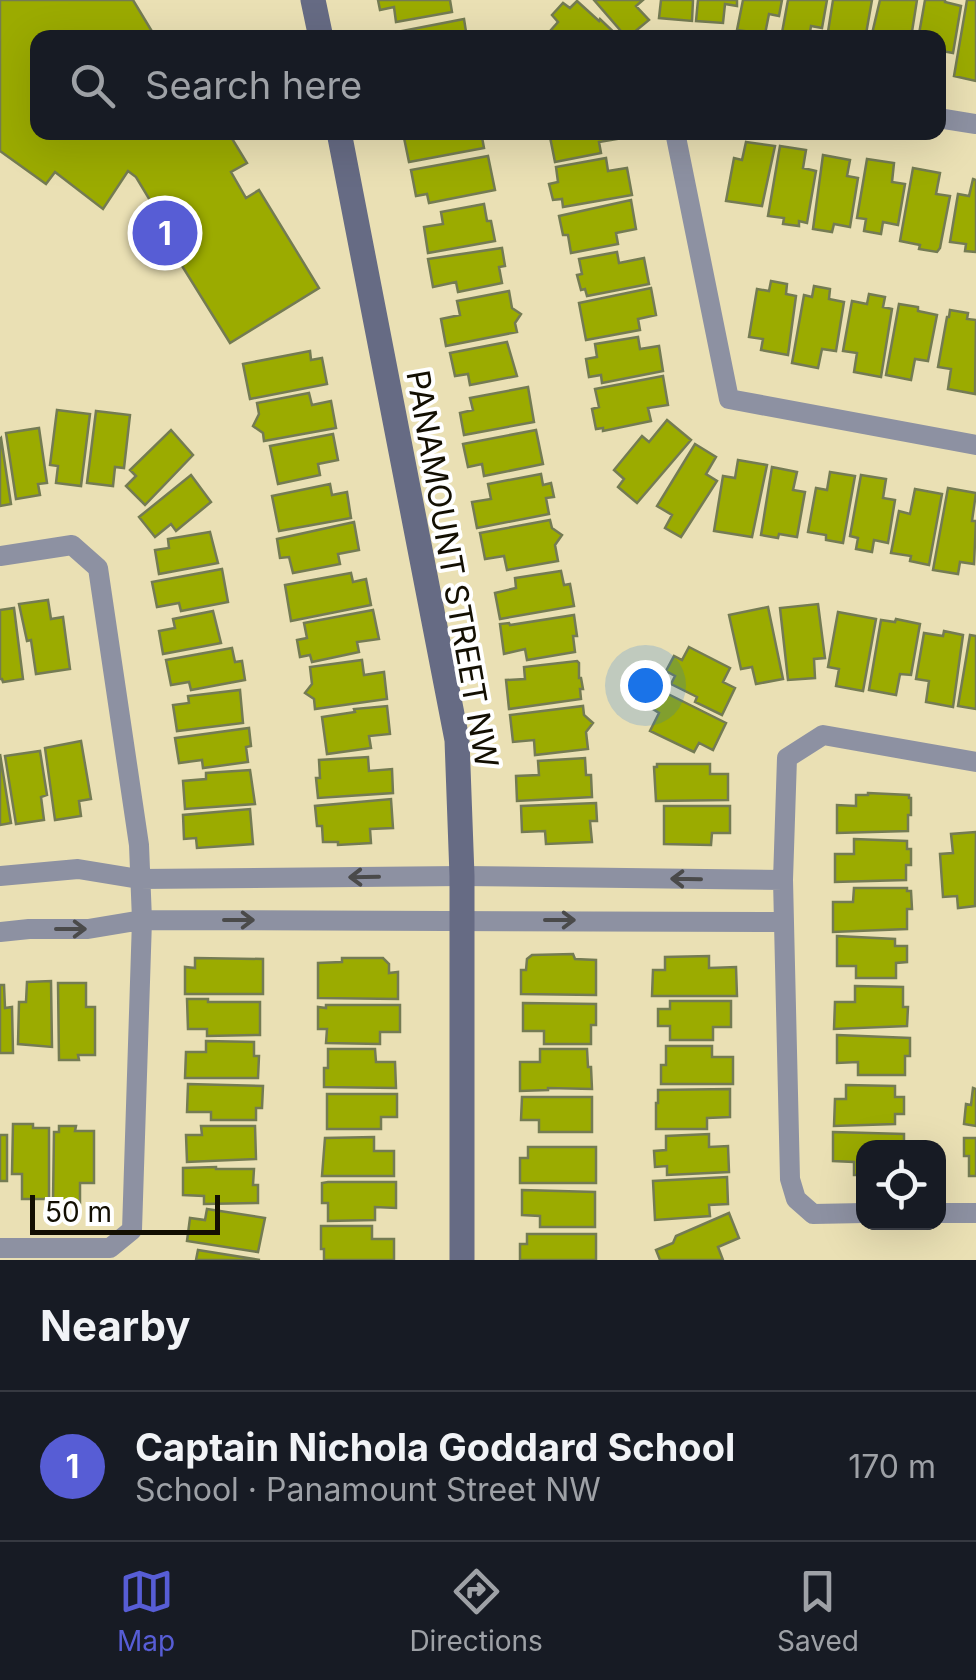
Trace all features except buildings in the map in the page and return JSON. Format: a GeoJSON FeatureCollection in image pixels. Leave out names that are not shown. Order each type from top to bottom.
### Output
{"type":"FeatureCollection","features":[{"type":"Feature","properties":{"kind":"street"},"geometry":{"type":"LineString","coordinates":[[314,0],[319,30]]}},
{"type":"Feature","properties":{"kind":"street"},"geometry":{"type":"LineString","coordinates":[[946,119],[976,124]]}},
{"type":"Feature","properties":{"kind":"street","name":"PANAMOUNT STREET NW"},"geometry":{"type":"LineString","coordinates":[[340,140],[456,740],[462,876],[462,1260]]}},
{"type":"Feature","properties":{"kind":"street"},"geometry":{"type":"LineString","coordinates":[[677,140],[729,399],[976,446]]}},
{"type":"Feature","properties":{"kind":"street"},"geometry":{"type":"LineString","coordinates":[[0,556],[72,545],[98,568],[140,846],[142,920],[132,1230],[110,1248],[0,1248]]}},
{"type":"Feature","properties":{"kind":"street"},"geometry":{"type":"LineString","coordinates":[[856,1213],[813,1214],[796,1199],[790,1180],[784,922],[788,758],[823,734],[976,762]]}},
{"type":"Feature","properties":{"kind":"street"},"geometry":{"type":"LineString","coordinates":[[0,876],[78,868],[140,880],[462,876],[784,880]]}},
{"type":"Feature","properties":{"kind":"street"},"geometry":{"type":"LineString","coordinates":[[0,932],[88,929],[142,920],[784,922]]}},
{"type":"Feature","properties":{"kind":"street"},"geometry":{"type":"LineString","coordinates":[[946,1213],[976,1212]]}},
{"type":"Feature","properties":{"kind":"place","name":"Captain Nichola Goddard School"},"geometry":{"type":"Point","coordinates":[165,233]}}]}
